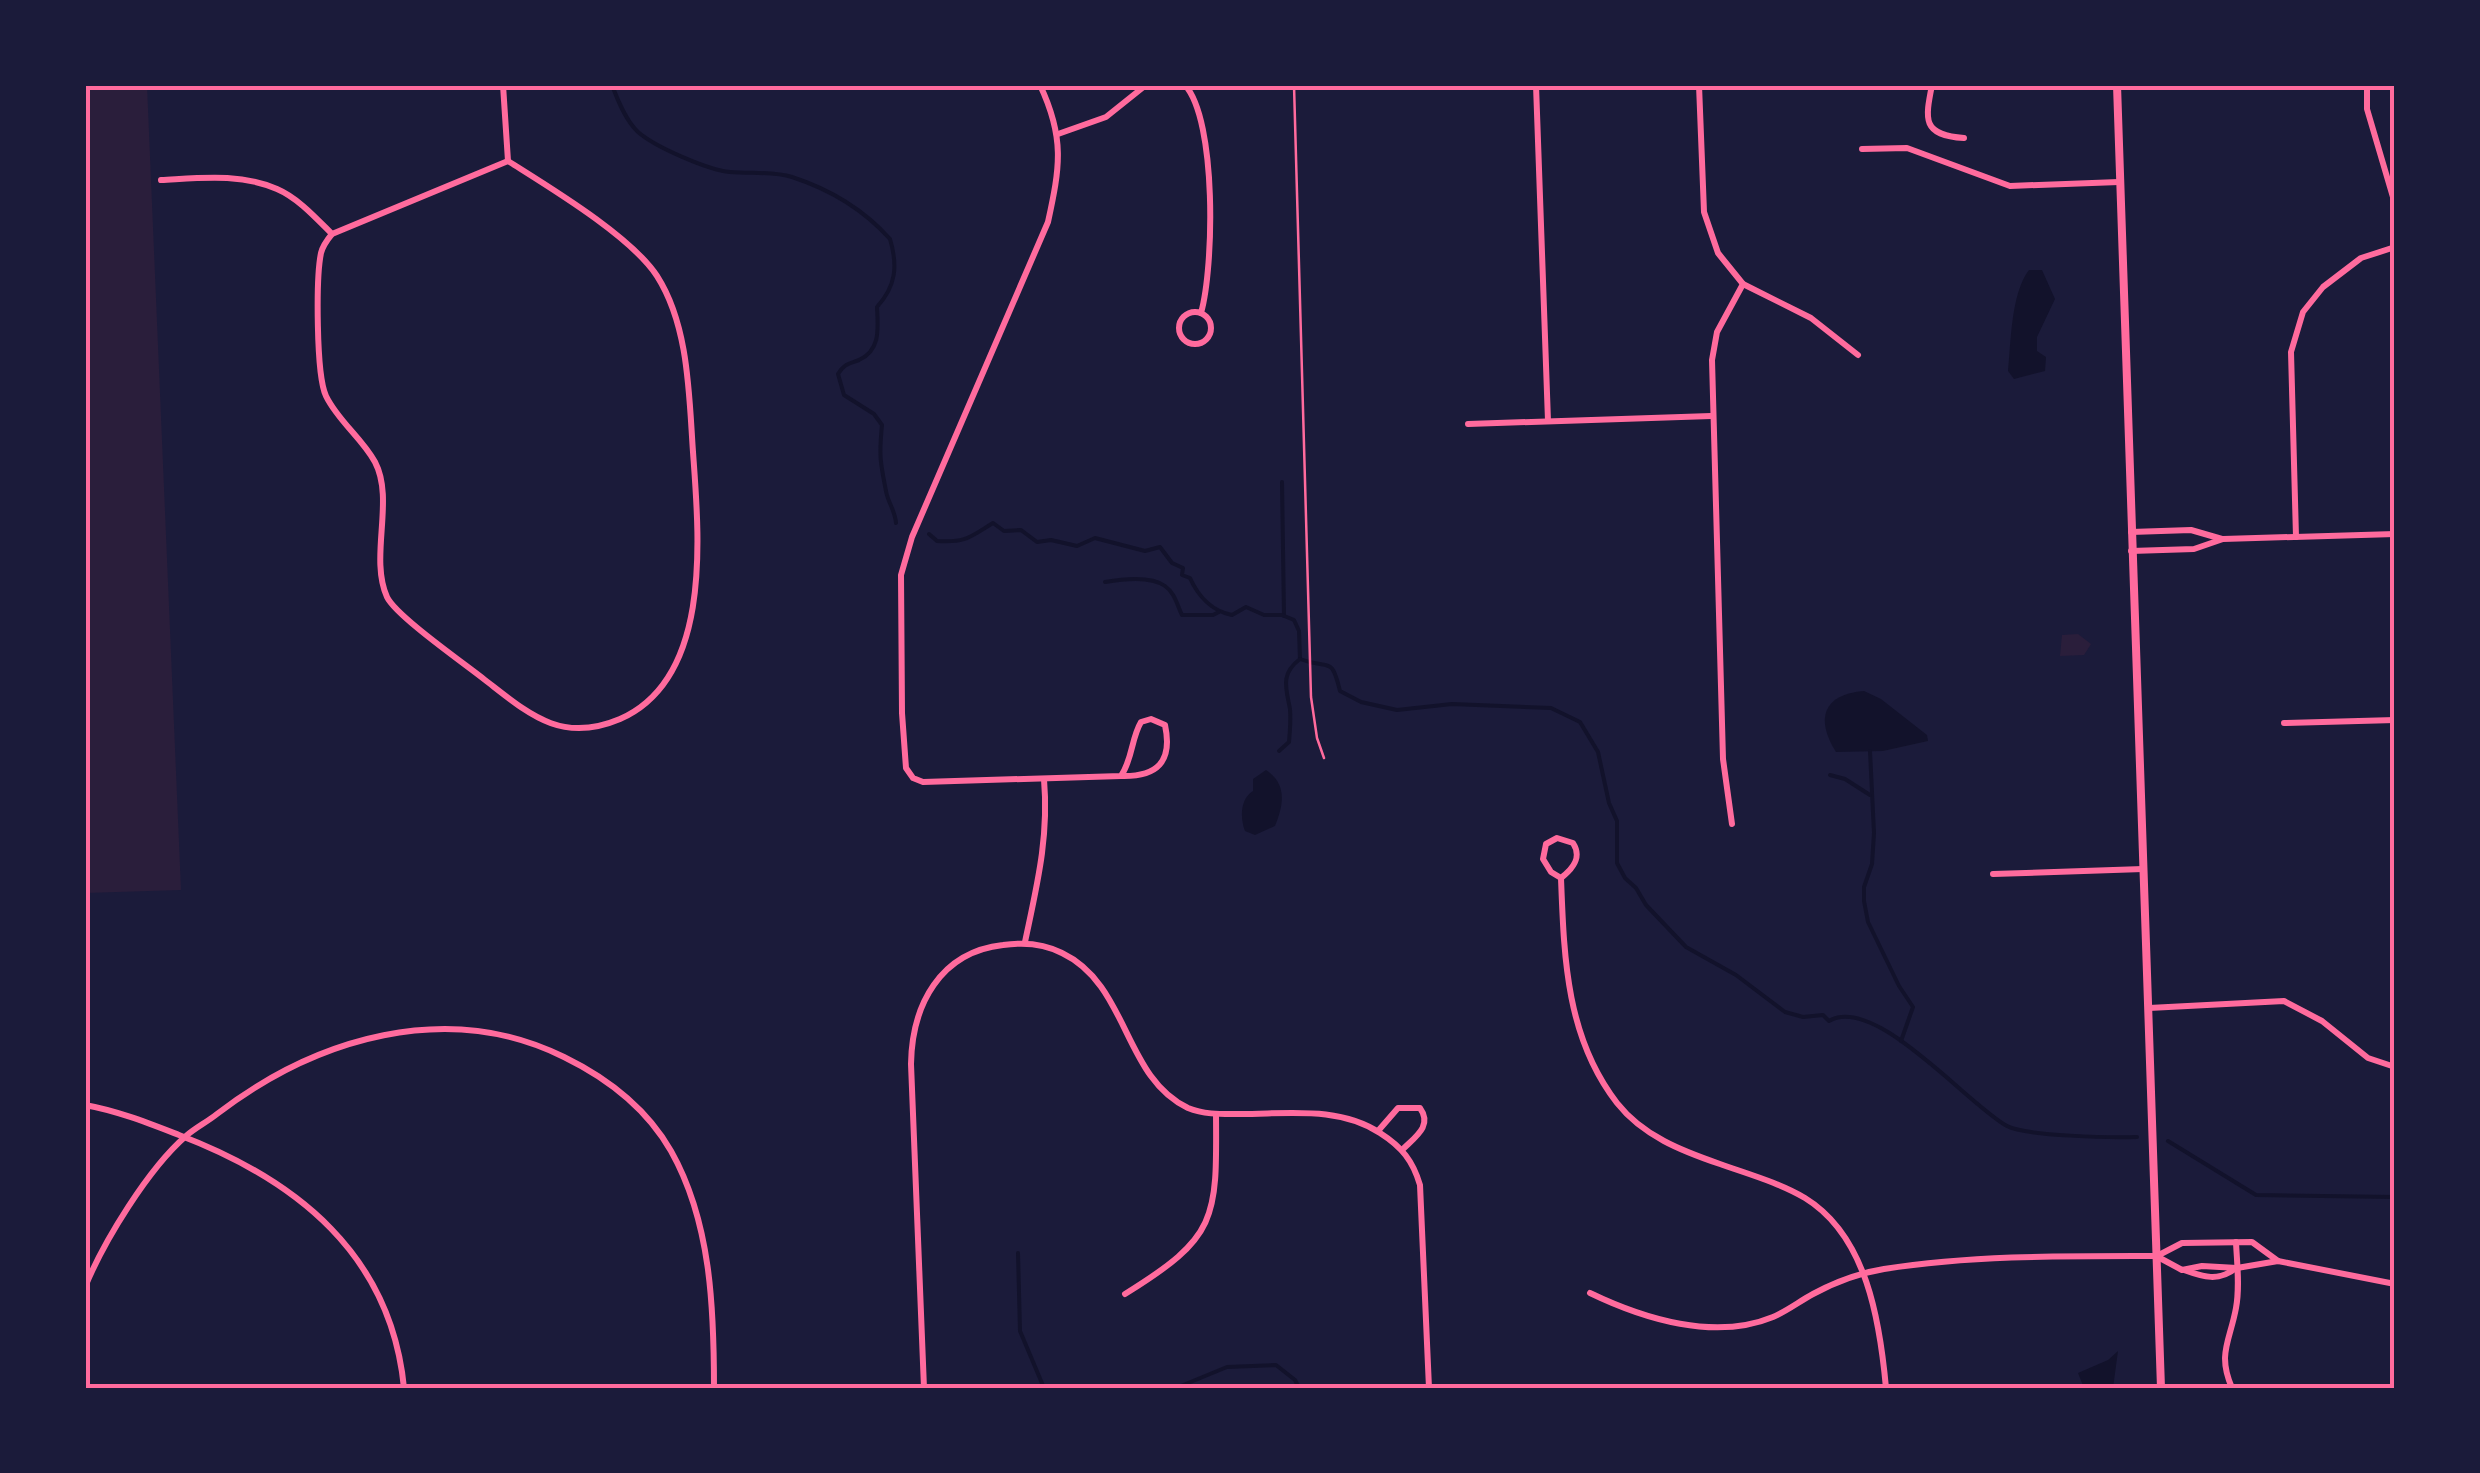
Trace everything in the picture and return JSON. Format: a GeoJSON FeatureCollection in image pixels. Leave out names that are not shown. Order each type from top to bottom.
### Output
{"type":"FeatureCollection","features":[{"type":"Feature","properties":{"kind":"street"},"geometry":{"type":"LineString","coordinates":[[502,85],[508,161]]}},
{"type":"Feature","properties":{"kind":"street"},"geometry":{"type":"LineString","coordinates":[[1040,85],[1058,134],[1060,167],[1048,222],[916,527],[901,575],[902,713],[908,773],[923,782],[1044,779],[1121,776],[1142,775],[1159,766],[1168,749],[1165,725],[1151,719],[1141,722],[1121,776]]}},
{"type":"Feature","properties":{"kind":"street"},"geometry":{"type":"LineString","coordinates":[[1058,134],[1106,117],[1146,85]]}},
{"type":"Feature","properties":{"kind":"street"},"geometry":{"type":"LineString","coordinates":[[1185,85],[1194,95],[1208,146],[1208,286],[1200,313]]}},
{"type":"Feature","properties":{"kind":"street"},"geometry":{"type":"LineString","coordinates":[[1536,85],[1548,421]]}},
{"type":"Feature","properties":{"kind":"street"},"geometry":{"type":"LineString","coordinates":[[1699,85],[1706,225],[1718,253],[1743,284],[1811,318],[1858,355]]}},
{"type":"Feature","properties":{"kind":"street"},"geometry":{"type":"LineString","coordinates":[[1932,85],[1925,116],[1928,124],[1941,135],[1964,138]]}},
{"type":"Feature","properties":{"kind":"street"},"geometry":{"type":"LineString","coordinates":[[2117,85],[2162,1388]]}},
{"type":"Feature","properties":{"kind":"street"},"geometry":{"type":"LineString","coordinates":[[2367,85],[2368,109],[2395,204]]}},
{"type":"Feature","properties":{"kind":"street"},"geometry":{"type":"LineString","coordinates":[[1862,149],[1907,148],[2010,186],[2119,182]]}},
{"type":"Feature","properties":{"kind":"street"},"geometry":{"type":"LineString","coordinates":[[508,161],[615,234],[656,275],[674,317],[686,368],[698,520],[694,600],[679,654],[659,692],[637,711],[606,724],[576,728],[544,724],[425,634],[388,599],[381,568],[381,481],[375,462],[335,413],[323,390],[318,272],[322,248],[332,234],[508,161]]}},
{"type":"Feature","properties":{"kind":"street"},"geometry":{"type":"LineString","coordinates":[[161,180],[230,177],[278,189],[332,234]]}},
{"type":"Feature","properties":{"kind":"street"},"geometry":{"type":"LineString","coordinates":[[2296,537],[2291,352],[2304,312],[2323,287],[2360,258],[2395,247]]}},
{"type":"Feature","properties":{"kind":"street"},"geometry":{"type":"LineString","coordinates":[[1732,824],[1723,760],[1712,416],[1714,346],[1724,317],[1743,284]]}},
{"type":"Feature","properties":{"kind":"street"},"geometry":{"type":"LineString","coordinates":[[1200,313],[1209,322],[1210,334],[1201,343],[1189,343],[1180,335],[1180,322],[1188,314],[1200,313]]}},
{"type":"Feature","properties":{"kind":"street"},"geometry":{"type":"LineString","coordinates":[[1468,424],[1712,416]]}},
{"type":"Feature","properties":{"kind":"street"},"geometry":{"type":"LineString","coordinates":[[2130,532],[2191,530],[2223,539],[2395,534]]}},
{"type":"Feature","properties":{"kind":"street"},"geometry":{"type":"LineString","coordinates":[[2132,552],[2194,549],[2223,539]]}},
{"type":"Feature","properties":{"kind":"street"},"geometry":{"type":"LineString","coordinates":[[2284,723],[2395,720]]}},
{"type":"Feature","properties":{"kind":"street"},"geometry":{"type":"LineString","coordinates":[[1025,942],[1044,856],[1048,817],[1044,779]]}},
{"type":"Feature","properties":{"kind":"street"},"geometry":{"type":"LineString","coordinates":[[1561,878],[1551,872],[1543,859],[1546,844],[1557,838],[1573,842],[1577,849],[1575,864],[1561,878],[1572,1006],[1592,1059],[1618,1104],[1670,1145],[1759,1177],[1806,1199],[1847,1241],[1863,1273],[1882,1349],[1886,1388]]}},
{"type":"Feature","properties":{"kind":"street"},"geometry":{"type":"LineString","coordinates":[[1993,874],[2144,869]]}},
{"type":"Feature","properties":{"kind":"street"},"geometry":{"type":"LineString","coordinates":[[924,1388],[912,1064],[916,1021],[928,993],[954,962],[971,952],[1025,942],[1063,953],[1082,967],[1112,1001],[1146,1073],[1173,1099],[1193,1110],[1216,1114],[1331,1113],[1367,1124],[1402,1150],[1414,1164],[1420,1185],[1429,1388]]}},
{"type":"Feature","properties":{"kind":"street"},"geometry":{"type":"LineString","coordinates":[[2149,1008],[2284,1001],[2322,1021],[2368,1058],[2395,1067]]}},
{"type":"Feature","properties":{"kind":"street"},"geometry":{"type":"LineString","coordinates":[[85,1287],[126,1211],[184,1137],[286,1068],[334,1047],[384,1033],[462,1030],[534,1042],[596,1072],[645,1115],[671,1151],[696,1208],[706,1260],[714,1323],[714,1388]]}},
{"type":"Feature","properties":{"kind":"street"},"geometry":{"type":"LineString","coordinates":[[85,1105],[118,1110],[231,1156],[307,1204],[344,1241],[383,1303],[401,1356],[404,1388]]}},
{"type":"Feature","properties":{"kind":"street"},"geometry":{"type":"LineString","coordinates":[[1378,1132],[1398,1108],[1420,1108],[1426,1126],[1402,1150]]}},
{"type":"Feature","properties":{"kind":"street"},"geometry":{"type":"LineString","coordinates":[[1125,1294],[1189,1250],[1211,1214],[1216,1114]]}},
{"type":"Feature","properties":{"kind":"street"},"geometry":{"type":"LineString","coordinates":[[1590,1293],[1628,1311],[1680,1323],[1742,1325],[1772,1317],[1863,1273],[1930,1262],[2157,1256],[2182,1243],[2236,1242],[2252,1242],[2278,1261]]}},
{"type":"Feature","properties":{"kind":"street"},"geometry":{"type":"LineString","coordinates":[[2232,1388],[2224,1349],[2236,1309],[2236,1242]]}},
{"type":"Feature","properties":{"kind":"street"},"geometry":{"type":"LineString","coordinates":[[2157,1256],[2204,1278],[2226,1277],[2237,1268],[2278,1261],[2395,1284]]}},
{"type":"Feature","properties":{"kind":"lane"},"geometry":{"type":"LineString","coordinates":[[1294,85],[1311,670],[1314,724],[1324,758]]}},
{"type":"Feature","properties":{"kind":"shaded area"},"geometry":{"type":"Polygon","coordinates":[[[85,85],[147,85],[181,890],[85,893],[85,85]]]}},
{"type":"Feature","properties":{"kind":"shaded area"},"geometry":{"type":"Polygon","coordinates":[[[2029,270],[2042,270],[2055,299],[2037,337],[2037,351],[2046,357],[2045,371],[2014,379],[2008,371],[2013,318],[2029,270]]]}},
{"type":"Feature","properties":{"kind":"shaded area"},"geometry":{"type":"Polygon","coordinates":[[[2078,634],[2091,644],[2084,655],[2060,656],[2062,635],[2078,634]]]}},
{"type":"Feature","properties":{"kind":"shaded area"},"geometry":{"type":"Polygon","coordinates":[[[1864,691],[1881,699],[1927,735],[1928,741],[1883,751],[1836,752],[1826,729],[1827,710],[1839,697],[1864,691]]]}},
{"type":"Feature","properties":{"kind":"shaded area"},"geometry":{"type":"Polygon","coordinates":[[[1266,770],[1278,782],[1282,802],[1275,826],[1255,835],[1245,831],[1242,809],[1253,791],[1253,779],[1266,770]]]}},
{"type":"Feature","properties":{"kind":"shaded area"},"geometry":{"type":"Polygon","coordinates":[[[2118,1351],[2113,1388],[2084,1388],[2078,1373],[2108,1360],[2118,1351]]]}},
{"type":"Feature","properties":{"kind":"waterway"},"geometry":{"type":"LineString","coordinates":[[612,85],[630,122],[656,144],[720,170],[777,174],[806,182],[857,210],[890,239],[894,275],[877,307],[875,344],[866,356],[838,374],[844,395],[874,414],[882,425],[881,465],[896,523]]}},
{"type":"Feature","properties":{"kind":"waterway"},"geometry":{"type":"LineString","coordinates":[[1282,482],[1284,616]]}},
{"type":"Feature","properties":{"kind":"waterway"},"geometry":{"type":"LineString","coordinates":[[929,534],[937,541],[961,540],[993,523],[1004,531],[1021,530],[1037,542],[1051,540],[1077,546],[1095,538],[1145,551],[1160,547],[1218,610],[1232,615],[1246,607],[1264,615],[1294,620],[1299,631],[1300,659]]}},
{"type":"Feature","properties":{"kind":"waterway"},"geometry":{"type":"LineString","coordinates":[[1105,582],[1152,580],[1168,589],[1182,615],[1219,612]]}},
{"type":"Feature","properties":{"kind":"waterway"},"geometry":{"type":"LineString","coordinates":[[1300,659],[1331,668],[1340,691],[1361,702],[1397,710],[1452,704],[1551,708],[1580,722],[1598,752],[1617,821],[1617,863],[1646,905],[1686,947],[1736,975],[1785,1012],[1803,1017],[1823,1015],[1829,1021],[1848,1017],[1871,1023],[1920,1055],[2007,1126],[2050,1134],[2137,1137]]}},
{"type":"Feature","properties":{"kind":"waterway"},"geometry":{"type":"LineString","coordinates":[[1279,751],[1289,742],[1287,676],[1300,659]]}},
{"type":"Feature","properties":{"kind":"waterway"},"geometry":{"type":"LineString","coordinates":[[1870,751],[1874,833],[1864,901],[1868,922],[1913,1007],[1901,1041]]}},
{"type":"Feature","properties":{"kind":"waterway"},"geometry":{"type":"LineString","coordinates":[[1830,775],[1845,779],[1870,795]]}},
{"type":"Feature","properties":{"kind":"waterway"},"geometry":{"type":"LineString","coordinates":[[2168,1141],[2256,1195],[2395,1197]]}},
{"type":"Feature","properties":{"kind":"waterway"},"geometry":{"type":"LineString","coordinates":[[1018,1253],[1020,1331],[1044,1388]]}},
{"type":"Feature","properties":{"kind":"waterway"},"geometry":{"type":"LineString","coordinates":[[1176,1388],[1227,1367],[1276,1365],[1299,1388]]}}]}
